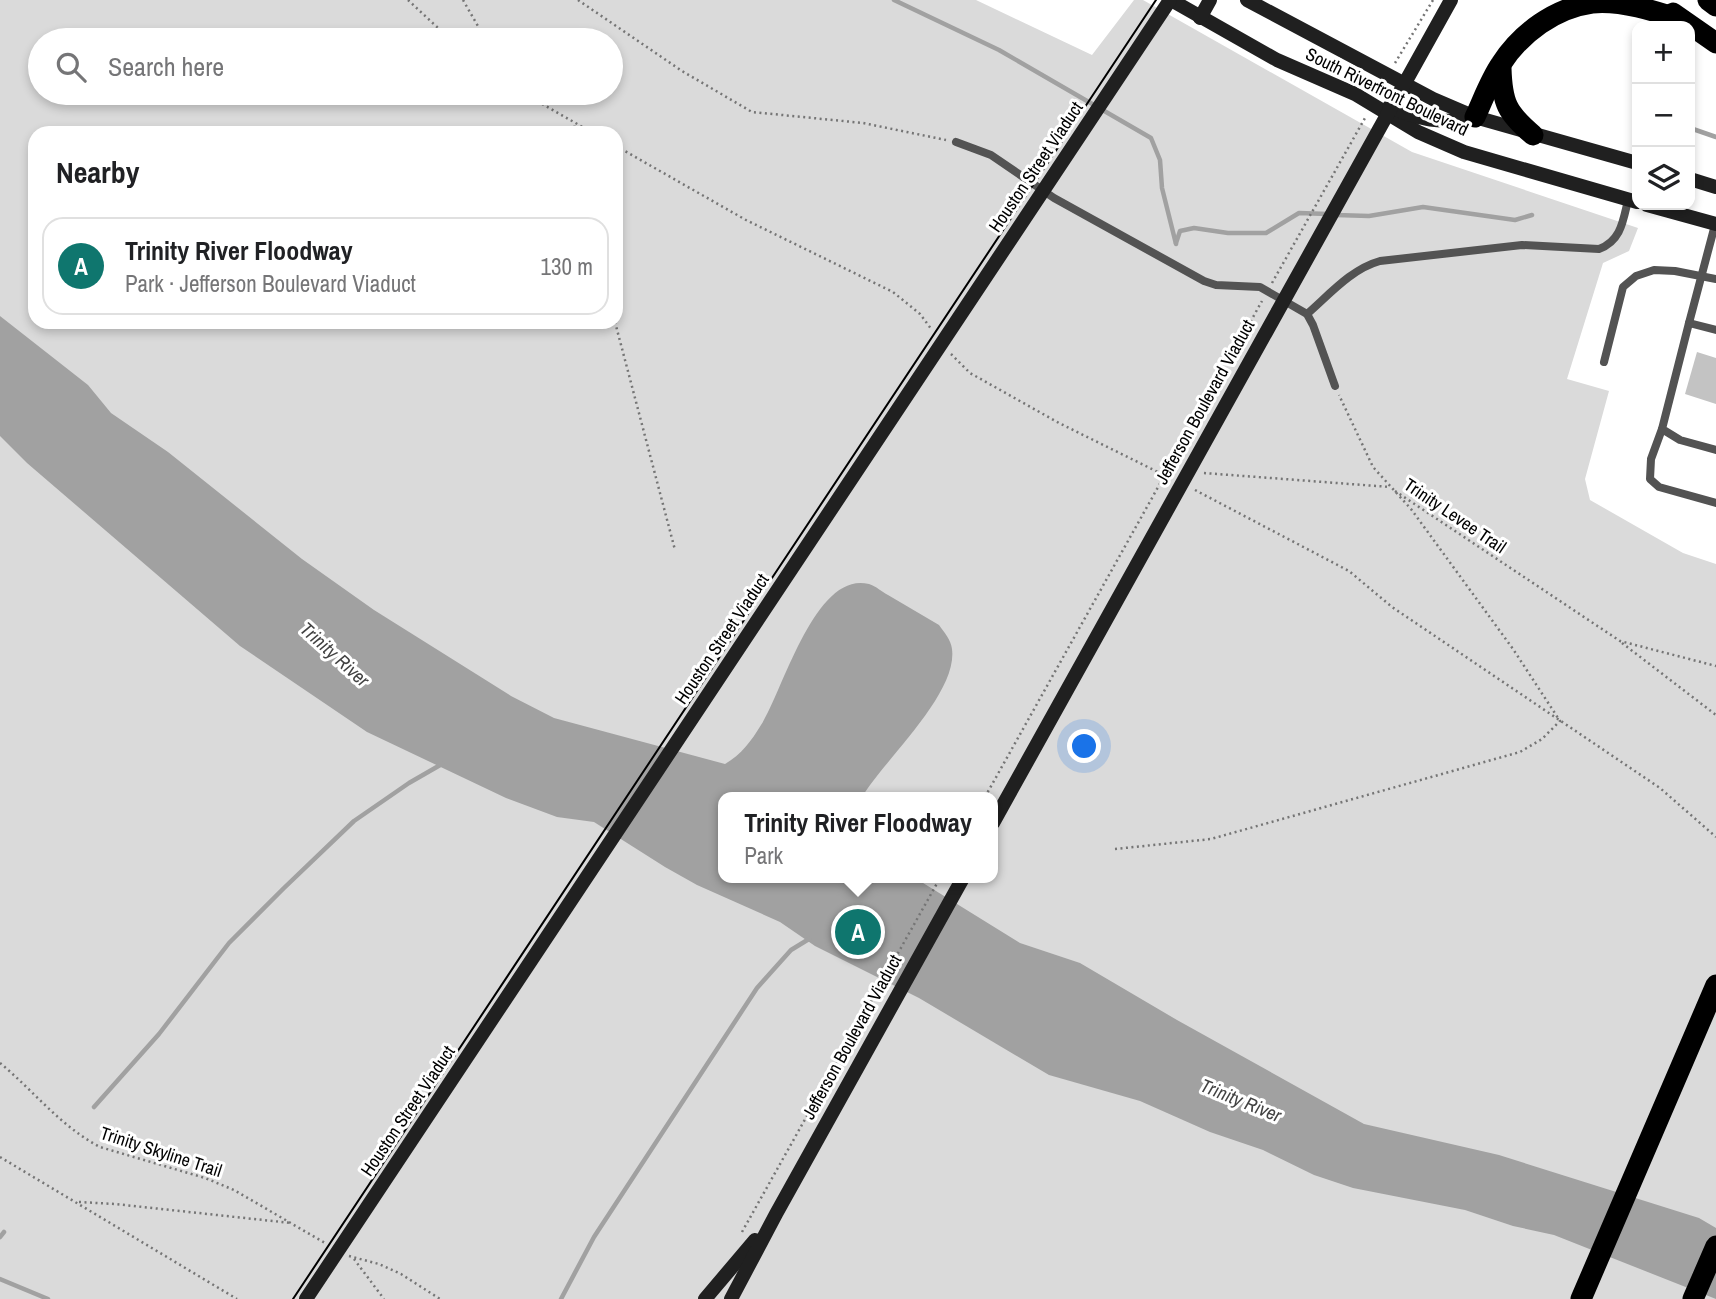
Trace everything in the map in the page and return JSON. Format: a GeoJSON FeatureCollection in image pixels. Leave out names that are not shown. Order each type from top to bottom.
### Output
{"type":"FeatureCollection","features":[{"type":"Feature","properties":{"kind":"highway"},"geometry":{"type":"LineString","coordinates":[[1654,0],[1716,43]]}},
{"type":"Feature","properties":{"kind":"highway"},"geometry":{"type":"LineString","coordinates":[[1708,0],[1716,6]]}},
{"type":"Feature","properties":{"kind":"highway"},"geometry":{"type":"LineString","coordinates":[[1475,117],[1501,64],[1529,31],[1561,11],[1594,3],[1642,7],[1682,20]]}},
{"type":"Feature","properties":{"kind":"highway"},"geometry":{"type":"LineString","coordinates":[[1501,64],[1502,93],[1513,118],[1533,135]]}},
{"type":"Feature","properties":{"kind":"highway"},"geometry":{"type":"LineString","coordinates":[[1581,1299],[1714,986]]}},
{"type":"Feature","properties":{"kind":"highway"},"geometry":{"type":"LineString","coordinates":[[1693,1299],[1716,1246]]}},
{"type":"Feature","properties":{"kind":"main road","name":"South Riverfront Boulevard"},"geometry":{"type":"LineString","coordinates":[[1171,0],[1277,60],[1354,94],[1418,132],[1464,152],[1632,201]]}},
{"type":"Feature","properties":{"kind":"main road","name":"Houston Street Viaduct"},"geometry":{"type":"LineString","coordinates":[[306,1299],[1171,0]]}},
{"type":"Feature","properties":{"kind":"main road"},"geometry":{"type":"LineString","coordinates":[[1200,18],[1210,0]]}},
{"type":"Feature","properties":{"kind":"main road","name":"South Riverfront Boulevard"},"geometry":{"type":"LineString","coordinates":[[1247,0],[1433,99],[1475,117],[1632,162]]}},
{"type":"Feature","properties":{"kind":"main road","name":"Jefferson Boulevard Viaduct"},"geometry":{"type":"LineString","coordinates":[[998,815],[1451,0]]}},
{"type":"Feature","properties":{"kind":"main road"},"geometry":{"type":"LineString","coordinates":[[1354,94],[1421,119],[1448,122],[1475,117]]}},
{"type":"Feature","properties":{"kind":"main road"},"geometry":{"type":"LineString","coordinates":[[1695,180],[1716,187]]}},
{"type":"Feature","properties":{"kind":"main road"},"geometry":{"type":"LineString","coordinates":[[1666,210],[1716,223]]}},
{"type":"Feature","properties":{"kind":"main road","name":"Jefferson Boulevard Viaduct"},"geometry":{"type":"LineString","coordinates":[[776,1214],[960,883]]}},
{"type":"Feature","properties":{"kind":"main road"},"geometry":{"type":"LineString","coordinates":[[705,1299],[776,1214]]}},
{"type":"Feature","properties":{"kind":"main road"},"geometry":{"type":"LineString","coordinates":[[731,1299],[776,1214]]}},
{"type":"Feature","properties":{"kind":"lane"},"geometry":{"type":"LineString","coordinates":[[956,142],[991,155],[1054,198],[1204,281],[1216,285],[1260,287],[1307,314],[1335,386]]}},
{"type":"Feature","properties":{"kind":"lane"},"geometry":{"type":"LineString","coordinates":[[1307,314],[1350,276],[1380,261],[1522,245],[1599,249],[1609,246],[1616,238],[1632,203]]}},
{"type":"Feature","properties":{"kind":"lane"},"geometry":{"type":"LineString","coordinates":[[1716,223],[1662,429],[1651,459],[1650,479],[1659,487],[1716,503]]}},
{"type":"Feature","properties":{"kind":"lane"},"geometry":{"type":"LineString","coordinates":[[1604,362],[1623,287],[1636,276],[1654,270],[1716,279]]}},
{"type":"Feature","properties":{"kind":"lane"},"geometry":{"type":"LineString","coordinates":[[1689,323],[1716,330]]}},
{"type":"Feature","properties":{"kind":"lane"},"geometry":{"type":"LineString","coordinates":[[1662,429],[1680,440],[1716,450]]}},
{"type":"Feature","properties":{"kind":"path"},"geometry":{"type":"LineString","coordinates":[[408,0],[437,28]]}},
{"type":"Feature","properties":{"kind":"path"},"geometry":{"type":"LineString","coordinates":[[463,0],[479,28]]}},
{"type":"Feature","properties":{"kind":"path"},"geometry":{"type":"LineString","coordinates":[[578,0],[619,28]]}},
{"type":"Feature","properties":{"kind":"path"},"geometry":{"type":"LineString","coordinates":[[1393,67],[1433,0]]}},
{"type":"Feature","properties":{"kind":"path"},"geometry":{"type":"LineString","coordinates":[[623,31],[682,71],[752,111],[863,123],[956,142]]}},
{"type":"Feature","properties":{"kind":"path"},"geometry":{"type":"LineString","coordinates":[[544,105],[580,126]]}},
{"type":"Feature","properties":{"kind":"path"},"geometry":{"type":"LineString","coordinates":[[1271,286],[1366,116]]}},
{"type":"Feature","properties":{"kind":"path"},"geometry":{"type":"LineString","coordinates":[[988,792],[1264,298]]}},
{"type":"Feature","properties":{"kind":"path"},"geometry":{"type":"LineString","coordinates":[[617,329],[675,550]]}},
{"type":"Feature","properties":{"kind":"path"},"geometry":{"type":"LineString","coordinates":[[1115,849],[1210,839],[1520,752],[1542,739],[1559,721],[1505,638],[1411,509],[1373,467],[1335,386]]}},
{"type":"Feature","properties":{"kind":"path"},"geometry":{"type":"LineString","coordinates":[[1156,470],[1170,471]]}},
{"type":"Feature","properties":{"kind":"path","name":"Trinity Levee Trail"},"geometry":{"type":"LineString","coordinates":[[1197,473],[1389,487],[1620,641],[1716,666]]}},
{"type":"Feature","properties":{"kind":"path"},"geometry":{"type":"LineString","coordinates":[[1620,641],[1716,715]]}},
{"type":"Feature","properties":{"kind":"path"},"geometry":{"type":"LineString","coordinates":[[736,1240],[748,1223],[937,883]]}},
{"type":"Feature","properties":{"kind":"path","name":"Trinity Skyline Trail"},"geometry":{"type":"LineString","coordinates":[[0,1063],[44,1106],[85,1139],[112,1151],[215,1182],[293,1223],[331,1247]]}},
{"type":"Feature","properties":{"kind":"path"},"geometry":{"type":"LineString","coordinates":[[0,1157],[237,1299]]}},
{"type":"Feature","properties":{"kind":"path"},"geometry":{"type":"LineString","coordinates":[[75,1202],[293,1223]]}},
{"type":"Feature","properties":{"kind":"path"},"geometry":{"type":"LineString","coordinates":[[341,1253],[354,1259],[379,1264],[401,1274],[440,1299]]}},
{"type":"Feature","properties":{"kind":"path"},"geometry":{"type":"LineString","coordinates":[[354,1259],[384,1299]]}},
{"type":"Feature","properties":{"kind":"shaded area"},"geometry":{"type":"Polygon","coordinates":[[[0,0],[976,0],[1092,55],[1134,0],[1143,0],[1412,152],[1638,228],[1629,251],[1603,263],[1567,379],[1609,391],[1585,479],[1590,500],[1683,553],[1716,564],[1716,1299],[0,1299],[0,0]]]}},
{"type":"Feature","properties":{"kind":"water","name":"Trinity River"},"geometry":{"type":"Polygon","coordinates":[[[0,316],[88,385],[111,413],[168,452],[302,559],[374,610],[511,696],[554,718],[725,764],[746,747],[761,725],[803,636],[832,595],[850,585],[874,586],[939,625],[945,633],[952,649],[951,667],[944,686],[918,726],[865,792],[718,792],[718,883],[923,883],[1020,943],[1080,963],[1364,1124],[1499,1155],[1699,1218],[1716,1228],[1716,1299],[1554,1235],[1513,1226],[1465,1210],[1353,1188],[1314,1175],[1263,1150],[1210,1132],[1140,1101],[1049,1075],[919,998],[815,946],[780,922],[697,885],[594,822],[557,817],[506,798],[367,732],[240,646],[27,463],[0,436],[0,316]]]}},
{"type":"Feature","properties":{"kind":"building"},"geometry":{"type":"Polygon","coordinates":[[[1697,352],[1716,358],[1716,404],[1685,394],[1697,352]]]}},
{"type":"Feature","properties":{"kind":"waterway"},"geometry":{"type":"LineString","coordinates":[[894,0],[999,50],[1151,138],[1160,160],[1162,188],[1176,244]]}},
{"type":"Feature","properties":{"kind":"waterway"},"geometry":{"type":"LineString","coordinates":[[1695,130],[1716,137]]}},
{"type":"Feature","properties":{"kind":"waterway"},"geometry":{"type":"LineString","coordinates":[[1336,215],[1369,216],[1423,207],[1515,220],[1532,215]]}},
{"type":"Feature","properties":{"kind":"waterway"},"geometry":{"type":"LineString","coordinates":[[1176,243],[1180,231],[1194,228],[1228,233],[1266,233],[1299,213],[1328,214]]}},
{"type":"Feature","properties":{"kind":"waterway"},"geometry":{"type":"LineString","coordinates":[[94,1107],[159,1034],[229,943],[284,888],[354,821],[442,764]]}},
{"type":"Feature","properties":{"kind":"waterway"},"geometry":{"type":"LineString","coordinates":[[561,1299],[594,1237],[757,988],[791,950],[809,939]]}},
{"type":"Feature","properties":{"kind":"waterway"},"geometry":{"type":"LineString","coordinates":[[0,1237],[4,1232]]}},
{"type":"Feature","properties":{"kind":"waterway"},"geometry":{"type":"LineString","coordinates":[[0,1279],[48,1299]]}},
{"type":"Feature","properties":{"kind":"tram line"},"geometry":{"type":"LineString","coordinates":[[293,1299],[1156,0]]}},
{"type":"Feature","properties":{"kind":"place","name":"Trinity River Floodway"},"geometry":{"type":"Point","coordinates":[858,932]}}]}
